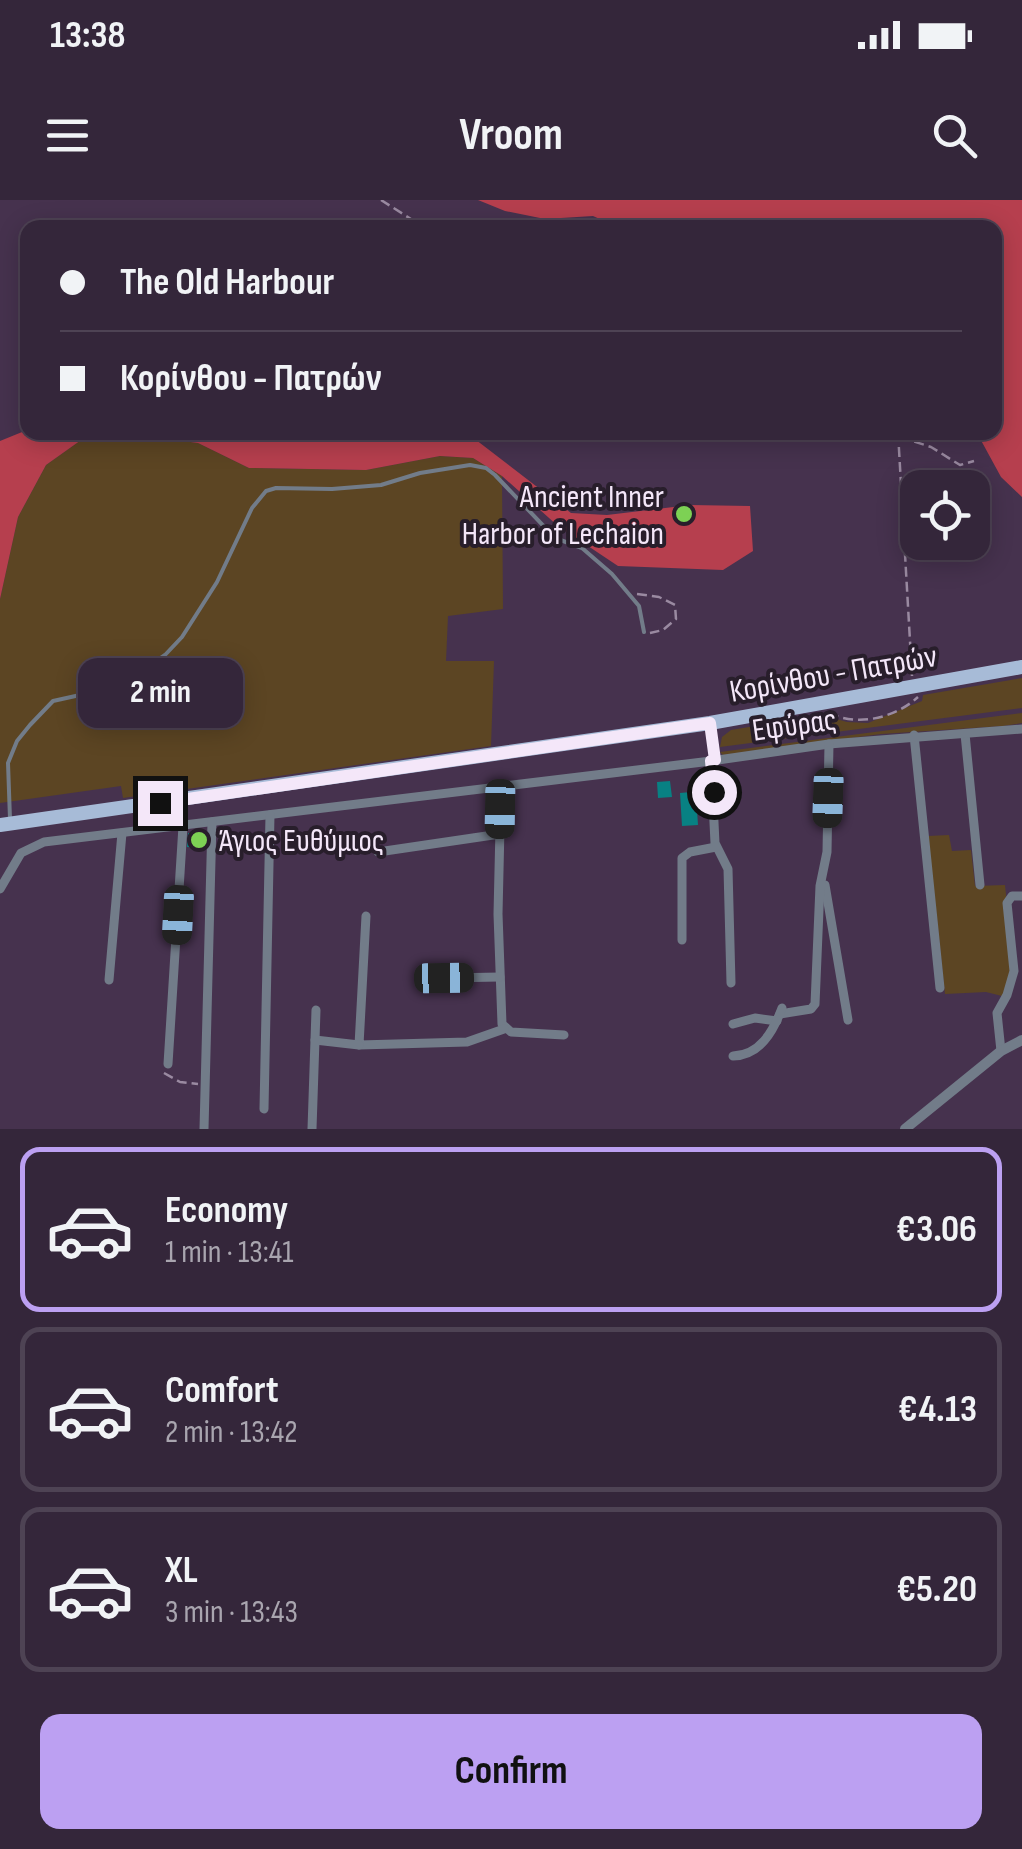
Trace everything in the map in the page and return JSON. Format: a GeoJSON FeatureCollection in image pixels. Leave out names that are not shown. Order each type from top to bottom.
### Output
{"type":"FeatureCollection","features":[{"type":"Feature","properties":{"kind":"main road","name":"Κορίνθου - Πατρών"},"geometry":{"type":"LineString","coordinates":[[5,824],[710,723],[1022,667]]}},
{"type":"Feature","properties":{"kind":"street"},"geometry":{"type":"LineString","coordinates":[[710,723],[716,847],[728,869],[731,982]]}},
{"type":"Feature","properties":{"kind":"street"},"geometry":{"type":"LineString","coordinates":[[1021,729],[1022,738]]}},
{"type":"Feature","properties":{"kind":"street","name":"Εφύρας"},"geometry":{"type":"LineString","coordinates":[[0,889],[21,853],[44,842],[829,744],[1021,729]]}},
{"type":"Feature","properties":{"kind":"street"},"geometry":{"type":"LineString","coordinates":[[965,734],[980,886]]}},
{"type":"Feature","properties":{"kind":"street"},"geometry":{"type":"LineString","coordinates":[[914,735],[940,988]]}},
{"type":"Feature","properties":{"kind":"street"},"geometry":{"type":"LineString","coordinates":[[829,744],[824,880],[848,1020]]}},
{"type":"Feature","properties":{"kind":"street"},"geometry":{"type":"LineString","coordinates":[[500,784],[500,977],[504,1028]]}},
{"type":"Feature","properties":{"kind":"street"},"geometry":{"type":"LineString","coordinates":[[264,1109],[270,815]]}},
{"type":"Feature","properties":{"kind":"street"},"geometry":{"type":"LineString","coordinates":[[204,1129],[212,822]]}},
{"type":"Feature","properties":{"kind":"street"},"geometry":{"type":"LineString","coordinates":[[168,1064],[183,826]]}},
{"type":"Feature","properties":{"kind":"street"},"geometry":{"type":"LineString","coordinates":[[109,980],[122,833]]}},
{"type":"Feature","properties":{"kind":"street"},"geometry":{"type":"LineString","coordinates":[[378,852],[500,834]]}},
{"type":"Feature","properties":{"kind":"street"},"geometry":{"type":"LineString","coordinates":[[682,940],[682,858],[690,852],[716,847]]}},
{"type":"Feature","properties":{"kind":"street"},"geometry":{"type":"LineString","coordinates":[[733,1024],[811,1009],[815,1004],[820,886],[824,880]]}},
{"type":"Feature","properties":{"kind":"street"},"geometry":{"type":"LineString","coordinates":[[1001,1051],[997,1013],[1014,971],[1007,903],[1012,896],[1022,896]]}},
{"type":"Feature","properties":{"kind":"street"},"geometry":{"type":"LineString","coordinates":[[359,1045],[366,916]]}},
{"type":"Feature","properties":{"kind":"street"},"geometry":{"type":"LineString","coordinates":[[444,978],[500,977]]}},
{"type":"Feature","properties":{"kind":"street"},"geometry":{"type":"LineString","coordinates":[[312,1129],[316,1010]]}},
{"type":"Feature","properties":{"kind":"street"},"geometry":{"type":"LineString","coordinates":[[733,1056],[751,1054],[779,1014]]}},
{"type":"Feature","properties":{"kind":"street"},"geometry":{"type":"LineString","coordinates":[[315,1040],[359,1045],[467,1042],[504,1028],[524,1034],[564,1035]]}},
{"type":"Feature","properties":{"kind":"street"},"geometry":{"type":"LineString","coordinates":[[904,1129],[1001,1051],[1022,1040]]}},
{"type":"Feature","properties":{"kind":"lane"},"geometry":{"type":"LineString","coordinates":[[5,824],[7,778],[17,742],[54,700],[107,689],[134,677],[165,655],[195,619],[228,562],[252,508],[266,491],[381,485],[436,470],[478,465],[495,474],[555,538],[582,548],[622,586],[643,613],[644,632]]}},
{"type":"Feature","properties":{"kind":"path"},"geometry":{"type":"LineString","coordinates":[[381,200],[412,220]]}},
{"type":"Feature","properties":{"kind":"path"},"geometry":{"type":"LineString","coordinates":[[814,706],[837,717],[868,720],[919,696],[899,440]]}},
{"type":"Feature","properties":{"kind":"path"},"geometry":{"type":"LineString","coordinates":[[915,440],[960,464],[974,461]]}},
{"type":"Feature","properties":{"kind":"path"},"geometry":{"type":"LineString","coordinates":[[622,586],[676,605],[676,619],[671,626],[654,633],[644,632]]}},
{"type":"Feature","properties":{"kind":"path"},"geometry":{"type":"LineString","coordinates":[[868,720],[870,740]]}},
{"type":"Feature","properties":{"kind":"path"},"geometry":{"type":"LineString","coordinates":[[168,1064],[164,1072],[170,1078],[204,1084]]}},
{"type":"Feature","properties":{"kind":"shaded area"},"geometry":{"type":"Polygon","coordinates":[[[478,200],[1022,200],[1022,497],[1001,477],[981,440],[1002,440],[1002,220],[602,220],[593,216],[545,219],[505,211],[478,200]]]}},
{"type":"Feature","properties":{"kind":"shaded area","name":"Ancient Inner Harbor of Lechaion"},"geometry":{"type":"Polygon","coordinates":[[[20,433],[20,440],[81,440],[46,465],[18,517],[0,599],[0,441],[20,433]]]}},
{"type":"Feature","properties":{"kind":"shaded area"},"geometry":{"type":"Polygon","coordinates":[[[81,440],[175,440],[198,443],[249,468],[366,470],[440,456],[473,458],[502,476],[503,609],[448,616],[446,661],[494,661],[491,746],[123,798],[121,786],[0,803],[0,599],[18,517],[46,465],[81,440]]]}},
{"type":"Feature","properties":{"kind":"shaded area","name":"Ancient Inner Harbor of Lechaion"},"geometry":{"type":"Polygon","coordinates":[[[175,440],[476,440],[571,513],[607,515],[690,505],[750,506],[753,551],[723,570],[618,566],[558,526],[502,476],[473,458],[440,456],[366,470],[249,468],[198,443],[175,440]]]}},
{"type":"Feature","properties":{"kind":"shaded area"},"geometry":{"type":"Polygon","coordinates":[[[1022,678],[1022,708],[720,747],[722,737],[731,730],[822,715],[868,723],[922,701],[923,695],[1022,678]]]}},
{"type":"Feature","properties":{"kind":"shaded area"},"geometry":{"type":"Polygon","coordinates":[[[1022,713],[1022,723],[1003,726],[881,734],[723,755],[720,752],[1022,713]]]}},
{"type":"Feature","properties":{"kind":"shaded area"},"geometry":{"type":"Polygon","coordinates":[[[949,835],[952,851],[971,850],[975,886],[1005,885],[1014,969],[1006,997],[986,992],[945,994],[928,836],[949,835]]]}},
{"type":"Feature","properties":{"kind":"building"},"geometry":{"type":"Polygon","coordinates":[[[670,781],[672,797],[658,798],[657,782],[670,781]]]}},
{"type":"Feature","properties":{"kind":"building"},"geometry":{"type":"Polygon","coordinates":[[[712,790],[714,809],[697,810],[698,825],[682,826],[680,793],[712,790]]]}},
{"type":"Feature","properties":{"kind":"building"},"geometry":{"type":"Polygon","coordinates":[[[188,833],[206,833],[206,848],[187,847],[188,833]]]}},
{"type":"Feature","properties":{"kind":"place","name":"Ancient Inner Harbor of Lechaion"},"geometry":{"type":"Point","coordinates":[684,514]}},
{"type":"Feature","properties":{"kind":"place","name":"Άγιος Ευθύμιος"},"geometry":{"type":"Point","coordinates":[199,840]}},
{"type":"Feature","properties":{"kind":"route"},"geometry":{"type":"LineString","coordinates":[[160,803],[710,723],[714,792]]}}]}
